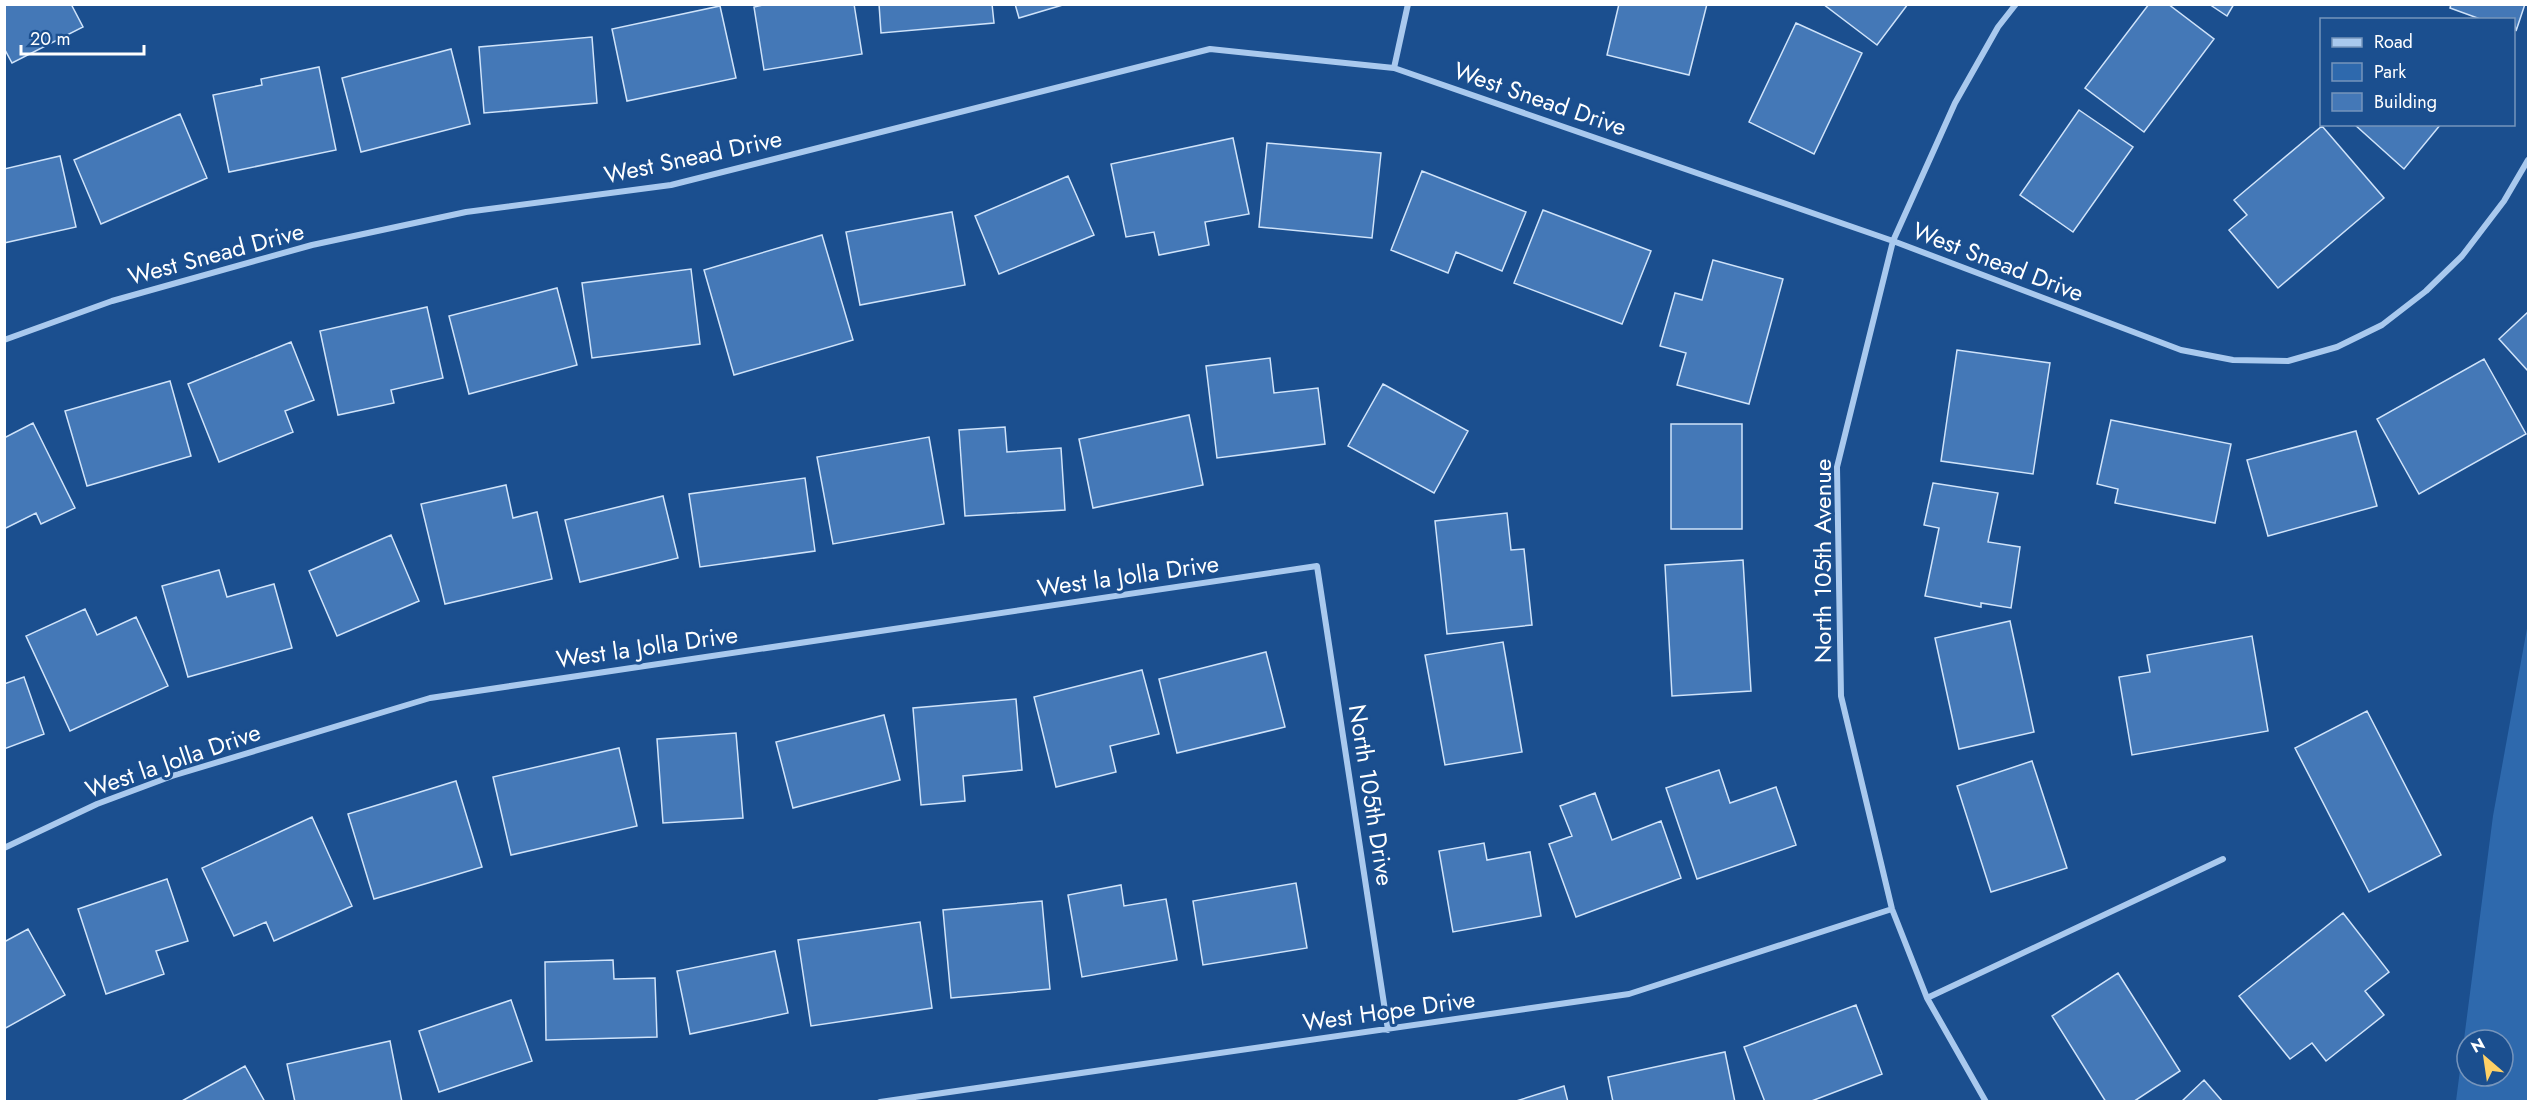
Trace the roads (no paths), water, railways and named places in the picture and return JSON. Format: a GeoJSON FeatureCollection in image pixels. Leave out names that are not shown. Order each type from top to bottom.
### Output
{"type":"FeatureCollection","features":[{"type":"Feature","properties":{"kind":"street"},"geometry":{"type":"LineString","coordinates":[[1394,68],[1408,4]]}},
{"type":"Feature","properties":{"kind":"street","name":"North 105th Avenue"},"geometry":{"type":"LineString","coordinates":[[1986,1101],[1928,998],[1892,909],[1841,696],[1837,467],[1893,241],[1925,165],[1955,103],[1998,27],[2016,4]]}},
{"type":"Feature","properties":{"kind":"street","name":"West Snead Drive"},"geometry":{"type":"LineString","coordinates":[[4,340],[112,301],[312,245],[466,212],[671,185],[1210,49],[1394,68],[1893,241],[2181,350],[2233,360],[2288,361],[2337,347],[2382,325],[2426,291],[2462,256],[2504,201],[2529,160]]}},
{"type":"Feature","properties":{"kind":"street","name":"West la Jolla Drive"},"geometry":{"type":"LineString","coordinates":[[4,848],[97,804],[172,776],[430,698],[1317,566]]}},
{"type":"Feature","properties":{"kind":"street","name":"North 105th Drive"},"geometry":{"type":"LineString","coordinates":[[1317,566],[1388,1030]]}},
{"type":"Feature","properties":{"kind":"street"},"geometry":{"type":"LineString","coordinates":[[1928,998],[2223,859]]}},
{"type":"Feature","properties":{"kind":"street","name":"West Hope Drive"},"geometry":{"type":"LineString","coordinates":[[880,1101],[1629,994],[1892,909]]}}]}
